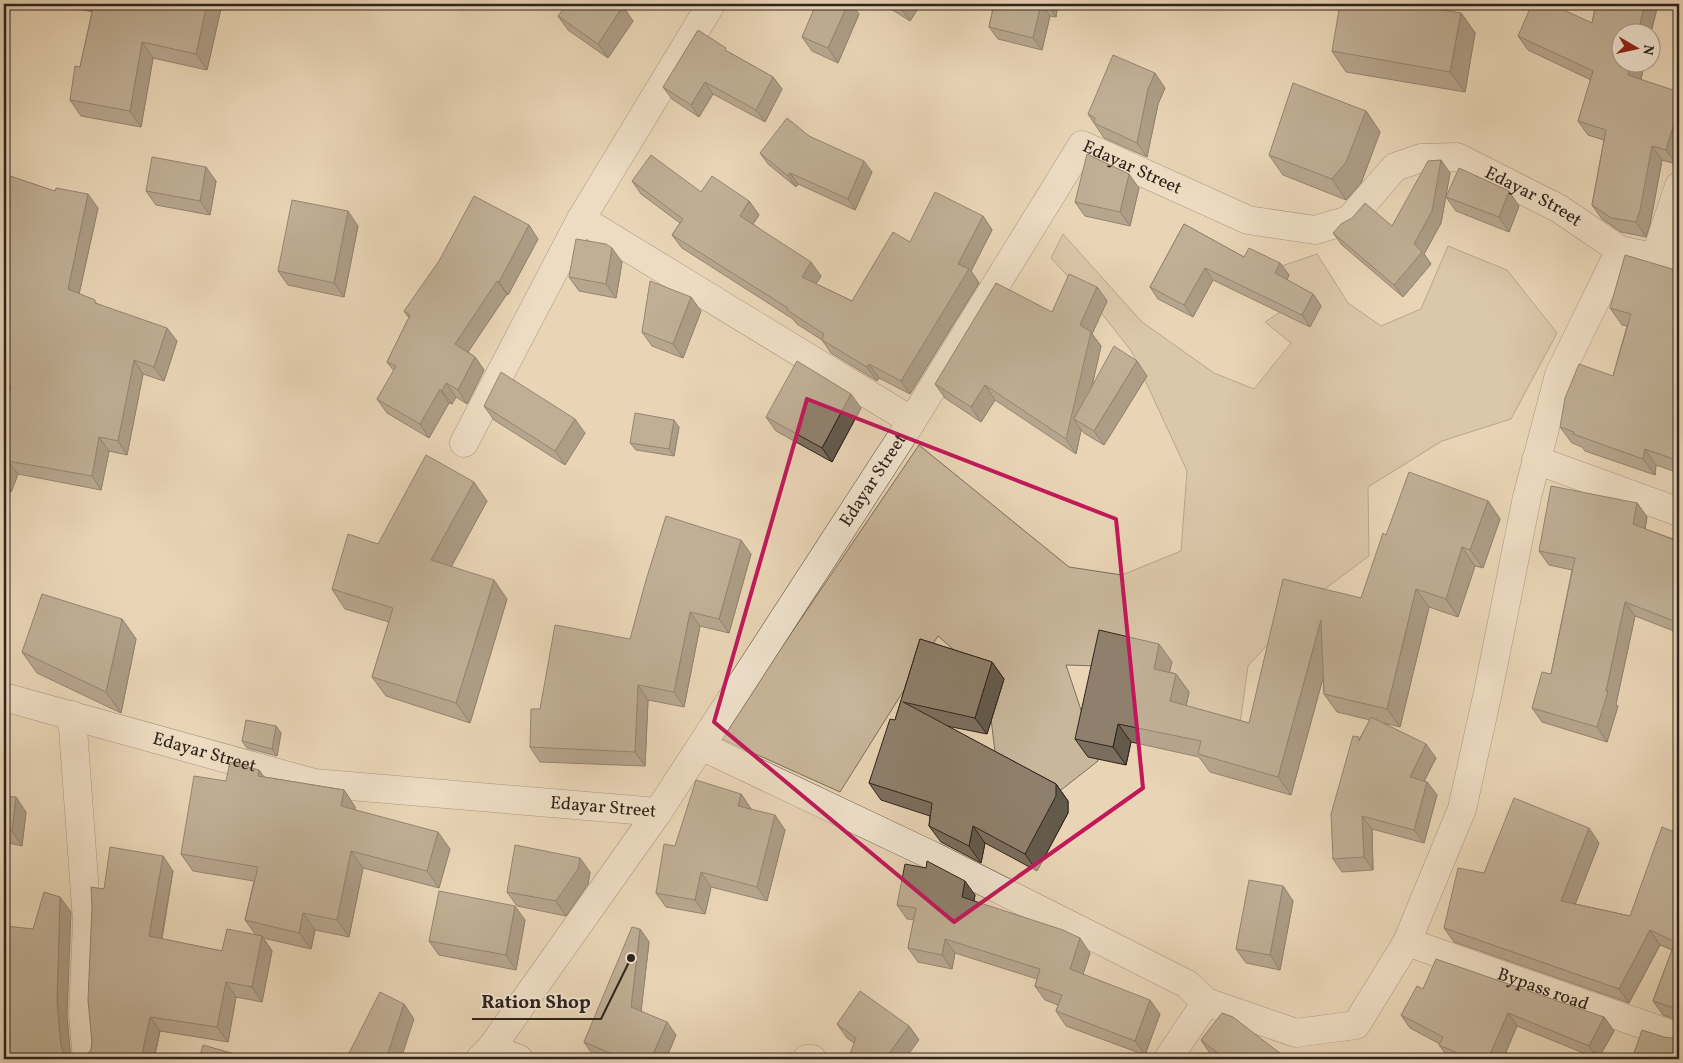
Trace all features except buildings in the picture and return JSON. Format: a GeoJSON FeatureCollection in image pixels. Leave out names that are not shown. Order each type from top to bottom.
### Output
{"type":"FeatureCollection","features":[{"type":"Feature","properties":{"kind":"street"},"geometry":{"type":"LineString","coordinates":[[464,443],[582,219],[710,6]]}},
{"type":"Feature","properties":{"kind":"street","name":"Edayar Street"},"geometry":{"type":"LineString","coordinates":[[4,697],[314,783],[658,812],[912,421],[1082,144],[1248,220],[1315,230],[1349,220],[1395,167],[1421,158],[1457,157],[1558,208],[1620,250],[1667,260]]}},
{"type":"Feature","properties":{"kind":"street"},"geometry":{"type":"LineString","coordinates":[[1667,260],[1679,186]]}},
{"type":"Feature","properties":{"kind":"street"},"geometry":{"type":"LineString","coordinates":[[582,219],[912,421]]}},
{"type":"Feature","properties":{"kind":"street"},"geometry":{"type":"LineString","coordinates":[[701,746],[933,856],[1187,984],[1206,1002],[1296,1033],[1356,1025],[1407,942],[1462,809],[1488,692],[1527,498],[1559,375],[1620,250]]}},
{"type":"Feature","properties":{"kind":"street"},"geometry":{"type":"LineString","coordinates":[[1536,460],[1679,512]]}},
{"type":"Feature","properties":{"kind":"street"},"geometry":{"type":"LineString","coordinates":[[72,715],[87,920],[83,1014],[86,1059]]}},
{"type":"Feature","properties":{"kind":"street"},"geometry":{"type":"LineString","coordinates":[[519,1059],[486,1053],[658,812]]}},
{"type":"Feature","properties":{"kind":"street","name":"Bypass road"},"geometry":{"type":"LineString","coordinates":[[1407,942],[1679,1037]]}},
{"type":"Feature","properties":{"kind":"street"},"geometry":{"type":"LineString","coordinates":[[1168,1059],[1206,1002]]}},
{"type":"Feature","properties":{"kind":"street"},"geometry":{"type":"LineString","coordinates":[[807,1059],[812,1059]]}},
{"type":"Feature","properties":{"kind":"highlighted area"},"geometry":{"type":"Polygon","coordinates":[[[807,399],[1116,519],[1143,788],[954,922],[714,722],[807,399]]]}},
{"type":"Feature","properties":{"kind":"shaded area"},"geometry":{"type":"Polygon","coordinates":[[[1063,234],[1142,322],[1214,373],[1254,389],[1291,343],[1265,322],[1291,305],[1270,270],[1317,254],[1348,303],[1381,326],[1421,309],[1448,246],[1507,270],[1557,333],[1511,419],[1442,441],[1368,487],[1369,556],[1307,602],[1248,666],[1239,731],[1190,741],[1134,667],[1066,665],[1098,761],[1052,797],[997,768],[986,678],[938,636],[840,792],[720,738],[919,445],[1069,567],[1122,575],[1181,551],[1187,471],[1132,352],[1099,310],[1051,258],[1063,234]]]}},
{"type":"Feature","properties":{"kind":"place","name":"Ration Shop"},"geometry":{"type":"Point","coordinates":[631,958]}}]}
